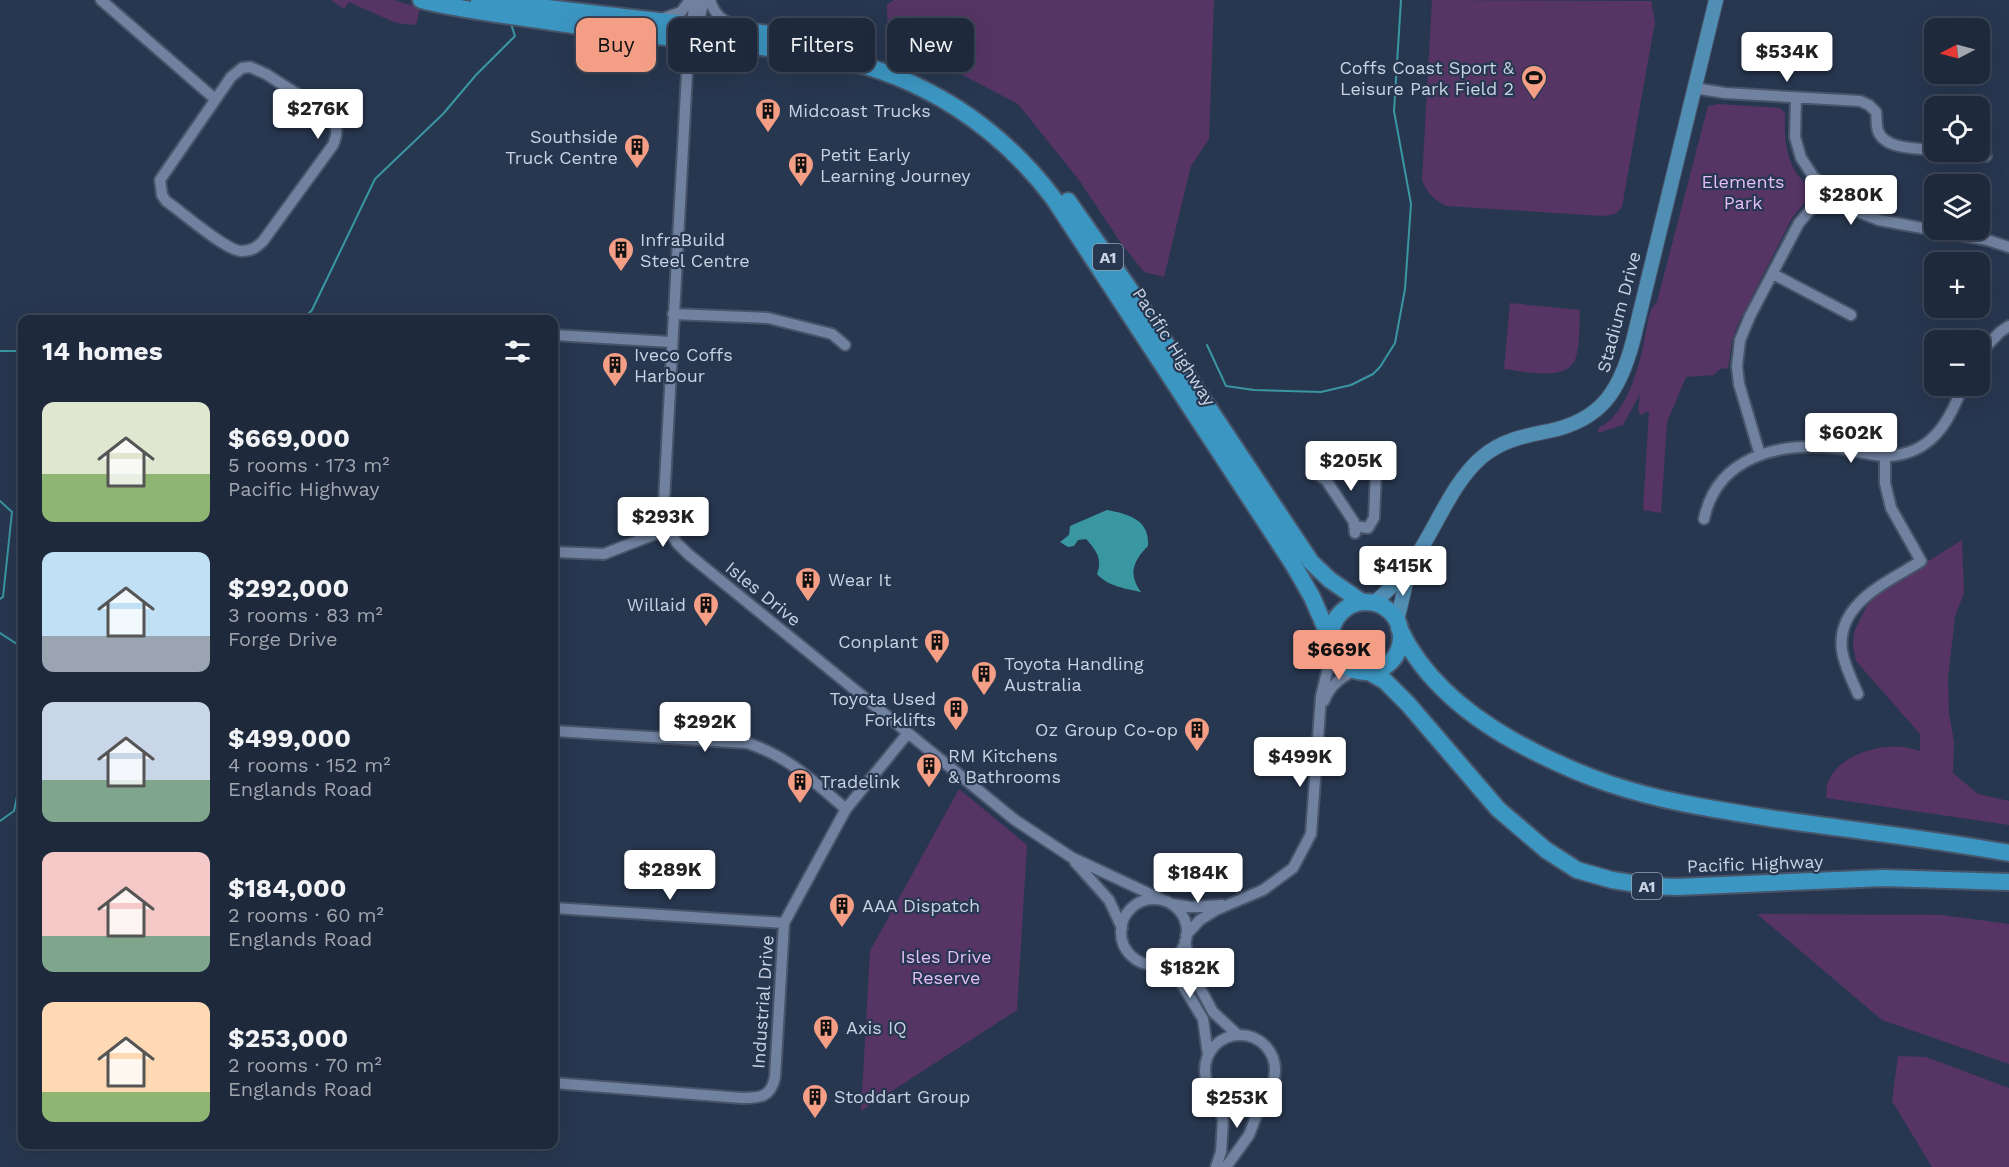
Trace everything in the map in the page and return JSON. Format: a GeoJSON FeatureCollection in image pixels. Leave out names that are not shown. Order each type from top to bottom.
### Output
{"type":"FeatureCollection","features":[{"type":"Feature","properties":{"kind":"highway","name":"Pacific Highway"},"geometry":{"type":"LineString","coordinates":[[421,0],[497,9],[614,18]]}},
{"type":"Feature","properties":{"kind":"highway","name":"Pacific Highway"},"geometry":{"type":"LineString","coordinates":[[479,0],[497,9]]}},
{"type":"Feature","properties":{"kind":"highway","name":"Pacific Highway"},"geometry":{"type":"LineString","coordinates":[[520,11],[668,30]]}},
{"type":"Feature","properties":{"kind":"highway","name":"Pacific Highway"},"geometry":{"type":"LineString","coordinates":[[760,33],[875,57],[915,73],[959,96],[993,120],[1029,152],[1057,184],[1126,284],[1311,562],[1330,580],[1368,602]]}},
{"type":"Feature","properties":{"kind":"highway","name":"Pacific Highway"},"geometry":{"type":"LineString","coordinates":[[757,45],[878,70],[916,85],[950,102],[986,127],[1034,172],[1054,199],[1293,564],[1312,597],[1332,645]]}},
{"type":"Feature","properties":{"kind":"highway"},"geometry":{"type":"LineString","coordinates":[[1332,645],[1331,634],[1334,622],[1341,612],[1350,605],[1368,602]]}},
{"type":"Feature","properties":{"kind":"highway","name":"A1"},"geometry":{"type":"LineString","coordinates":[[1368,602],[1384,607],[1398,625]]}},
{"type":"Feature","properties":{"kind":"highway","name":"Pacific Highway"},"geometry":{"type":"LineString","coordinates":[[1398,625],[1420,664],[1447,694],[1474,717],[1538,754],[1599,780],[1665,799],[1709,808],[2009,853]]}},
{"type":"Feature","properties":{"kind":"highway"},"geometry":{"type":"LineString","coordinates":[[1362,671],[1380,668],[1390,662],[1397,652],[1400,640],[1398,625]]}},
{"type":"Feature","properties":{"kind":"highway","name":"A1"},"geometry":{"type":"LineString","coordinates":[[1332,645],[1336,656],[1344,665],[1362,671]]}},
{"type":"Feature","properties":{"kind":"highway","name":"Pacific Highway"},"geometry":{"type":"LineString","coordinates":[[1362,671],[1385,681],[1408,704],[1498,809],[1546,850],[1577,870],[1612,880],[1650,886],[1676,887],[1884,878],[2009,882]]}},
{"type":"Feature","properties":{"kind":"main road","name":"Stadium Drive"},"geometry":{"type":"LineString","coordinates":[[1368,602],[1409,567],[1462,480],[1480,458],[1507,441],[1575,423],[1591,415],[1614,392],[1626,369],[1716,0]]}},
{"type":"Feature","properties":{"kind":"main road","name":"Stadium Drive"},"geometry":{"type":"LineString","coordinates":[[1398,625],[1409,567]]}},
{"type":"Feature","properties":{"kind":"street"},"geometry":{"type":"LineString","coordinates":[[101,0],[215,99]]}},
{"type":"Feature","properties":{"kind":"street"},"geometry":{"type":"LineString","coordinates":[[656,21],[681,12],[690,0]]}},
{"type":"Feature","properties":{"kind":"street"},"geometry":{"type":"LineString","coordinates":[[693,18],[695,0]]}},
{"type":"Feature","properties":{"kind":"street"},"geometry":{"type":"LineString","coordinates":[[699,18],[704,0]]}},
{"type":"Feature","properties":{"kind":"street"},"geometry":{"type":"LineString","coordinates":[[710,0],[713,10],[724,21],[760,33]]}},
{"type":"Feature","properties":{"kind":"street"},"geometry":{"type":"LineString","coordinates":[[242,68],[257,68],[322,110],[336,123],[337,134],[333,145],[263,241],[251,250],[241,252],[225,245],[166,201],[160,186],[162,175],[215,99],[242,68]]}},
{"type":"Feature","properties":{"kind":"street"},"geometry":{"type":"LineString","coordinates":[[558,552],[604,554],[668,529],[664,501],[671,342],[689,72]]}},
{"type":"Feature","properties":{"kind":"street"},"geometry":{"type":"LineString","coordinates":[[1694,88],[1725,93],[1860,101],[1869,105],[1876,112],[1878,132],[1887,143],[1924,148]]}},
{"type":"Feature","properties":{"kind":"street"},"geometry":{"type":"LineString","coordinates":[[1796,98],[1797,149],[1806,166],[1827,191],[1848,208],[1865,216],[1987,240],[2009,247]]}},
{"type":"Feature","properties":{"kind":"street"},"geometry":{"type":"LineString","coordinates":[[1760,455],[1741,392],[1737,358],[1744,330],[1799,223],[1827,191]]}},
{"type":"Feature","properties":{"kind":"street"},"geometry":{"type":"LineString","coordinates":[[1773,273],[1851,315]]}},
{"type":"Feature","properties":{"kind":"street"},"geometry":{"type":"LineString","coordinates":[[673,314],[768,318],[832,334],[845,345]]}},
{"type":"Feature","properties":{"kind":"street"},"geometry":{"type":"LineString","coordinates":[[1990,342],[2009,326]]}},
{"type":"Feature","properties":{"kind":"street"},"geometry":{"type":"LineString","coordinates":[[558,335],[671,342]]}},
{"type":"Feature","properties":{"kind":"street"},"geometry":{"type":"LineString","coordinates":[[1704,519],[1708,502],[1720,480],[1734,467],[1760,455],[1820,447],[1852,450],[1885,457],[1907,453],[1933,438],[1950,416],[1958,396]]}},
{"type":"Feature","properties":{"kind":"street"},"geometry":{"type":"LineString","coordinates":[[1858,694],[1842,651],[1843,631],[1849,615],[1867,596],[1921,561],[1891,508],[1885,483],[1885,457]]}},
{"type":"Feature","properties":{"kind":"street"},"geometry":{"type":"LineString","coordinates":[[1315,473],[1326,480],[1354,522],[1355,529],[1368,528],[1374,518],[1376,474]]}},
{"type":"Feature","properties":{"kind":"street","name":"Isles Drive"},"geometry":{"type":"LineString","coordinates":[[668,529],[688,554],[1015,820],[1071,857]]}},
{"type":"Feature","properties":{"kind":"street"},"geometry":{"type":"LineString","coordinates":[[1071,857],[1109,900],[1122,928],[1123,941],[1129,953],[1139,961],[1152,964],[1171,960],[1180,952],[1186,938],[1200,920],[1263,890],[1293,868],[1311,834],[1320,712],[1332,645]]}},
{"type":"Feature","properties":{"kind":"street"},"geometry":{"type":"LineString","coordinates":[[1320,712],[1330,689],[1337,681],[1362,671]]}},
{"type":"Feature","properties":{"kind":"street"},"geometry":{"type":"LineString","coordinates":[[558,731],[747,743],[771,751],[802,772],[846,809]]}},
{"type":"Feature","properties":{"kind":"street","name":"Industrial Drive"},"geometry":{"type":"LineString","coordinates":[[558,1083],[742,1098],[767,1094],[772,1089],[775,1077],[784,923],[846,809],[908,733]]}},
{"type":"Feature","properties":{"kind":"street"},"geometry":{"type":"LineString","coordinates":[[1071,857],[1168,903],[1183,917],[1190,969],[1213,1012],[1238,1035]]}},
{"type":"Feature","properties":{"kind":"street"},"geometry":{"type":"LineString","coordinates":[[1122,928],[1126,916],[1134,906],[1152,899],[1201,907],[1232,904]]}},
{"type":"Feature","properties":{"kind":"street"},"geometry":{"type":"LineString","coordinates":[[558,908],[784,923]]}},
{"type":"Feature","properties":{"kind":"street"},"geometry":{"type":"LineString","coordinates":[[1152,964],[1179,979],[1203,1019],[1208,1055],[1205,1073],[1223,1120],[1221,1152],[1216,1167]]}},
{"type":"Feature","properties":{"kind":"street"},"geometry":{"type":"LineString","coordinates":[[1208,1055],[1220,1041],[1238,1035],[1250,1036],[1261,1042],[1272,1057],[1274,1076],[1249,1135],[1226,1167]]}},
{"type":"Feature","properties":{"kind":"street"},"geometry":{"type":"LineString","coordinates":[[1213,1092],[1223,1100],[1236,1104],[1249,1103],[1266,1093]]}},
{"type":"Feature","properties":{"kind":"green space"},"geometry":{"type":"Polygon","coordinates":[[[331,0],[394,0],[420,8],[416,25],[396,23],[349,2],[344,9],[331,0]]]}},
{"type":"Feature","properties":{"kind":"green space"},"geometry":{"type":"Polygon","coordinates":[[[894,0],[1214,0],[1209,139],[1191,166],[1164,277],[1144,272],[1121,243],[1079,180],[1018,104],[957,72],[974,72],[974,18],[887,18],[887,5],[894,0]]]}},
{"type":"Feature","properties":{"kind":"green space","name":"Coffs Coast Sport & Leisure Park Field 2"},"geometry":{"type":"Polygon","coordinates":[[[1432,0],[1651,1],[1655,22],[1622,207],[1615,214],[1603,216],[1447,206],[1426,189],[1422,180],[1432,0]]]}},
{"type":"Feature","properties":{"kind":"green space","name":"Elements Park"},"geometry":{"type":"Polygon","coordinates":[[[1719,104],[1780,108],[1785,113],[1785,135],[1789,157],[1810,196],[1792,218],[1739,322],[1732,340],[1728,369],[1721,368],[1714,375],[1686,377],[1667,422],[1661,513],[1643,510],[1649,411],[1640,415],[1638,410],[1640,394],[1623,425],[1598,433],[1598,428],[1608,422],[1617,412],[1625,400],[1637,371],[1649,315],[1657,302],[1708,106],[1719,104]]]}},
{"type":"Feature","properties":{"kind":"green space"},"geometry":{"type":"Polygon","coordinates":[[[1510,303],[1580,310],[1578,346],[1572,365],[1565,370],[1545,374],[1504,369],[1510,303]]]}},
{"type":"Feature","properties":{"kind":"green space"},"geometry":{"type":"Polygon","coordinates":[[[1962,540],[1964,593],[1955,616],[1948,678],[1949,713],[1954,742],[1953,773],[1978,794],[2009,801],[2009,825],[1826,798],[1828,782],[1836,770],[1845,761],[1857,755],[1883,747],[1909,748],[1920,751],[1920,734],[1856,661],[1853,646],[1854,632],[1871,597],[1962,540]]]}},
{"type":"Feature","properties":{"kind":"green space","name":"Isles Drive Reserve"},"geometry":{"type":"Polygon","coordinates":[[[959,789],[1027,845],[1017,1010],[861,1111],[870,951],[959,789]]]}},
{"type":"Feature","properties":{"kind":"green space"},"geometry":{"type":"Polygon","coordinates":[[[1757,914],[1942,915],[2009,924],[2009,1064],[1882,1020],[1757,914]]]}},
{"type":"Feature","properties":{"kind":"green space"},"geometry":{"type":"Polygon","coordinates":[[[1898,1056],[1926,1057],[2009,1088],[2009,1167],[1932,1167],[1892,1101],[1898,1056]]]}},
{"type":"Feature","properties":{"kind":"shaded area"},"geometry":{"type":"Polygon","coordinates":[[[1107,510],[1130,516],[1142,524],[1146,530],[1148,546],[1134,568],[1134,579],[1141,592],[1117,586],[1101,578],[1097,574],[1098,555],[1086,539],[1078,540],[1074,546],[1068,547],[1060,542],[1069,535],[1070,526],[1107,510]]]}},
{"type":"Feature","properties":{"kind":"waterway"},"geometry":{"type":"LineString","coordinates":[[1207,345],[1226,386],[1254,390],[1321,392],[1351,385],[1373,374],[1395,343],[1405,289],[1411,204],[1394,111],[1401,0]]}},
{"type":"Feature","properties":{"kind":"waterway"},"geometry":{"type":"LineString","coordinates":[[307,315],[312,310],[375,179],[443,114],[476,75],[515,36],[511,24]]}},
{"type":"Feature","properties":{"kind":"waterway"},"geometry":{"type":"LineString","coordinates":[[0,351],[18,351]]}},
{"type":"Feature","properties":{"kind":"waterway"},"geometry":{"type":"LineString","coordinates":[[0,501],[12,512],[3,597],[0,599]]}},
{"type":"Feature","properties":{"kind":"waterway"},"geometry":{"type":"LineString","coordinates":[[0,633],[18,645]]}},
{"type":"Feature","properties":{"kind":"waterway"},"geometry":{"type":"LineString","coordinates":[[0,821],[14,811],[18,792]]}},
{"type":"Feature","properties":{"kind":"place","name":"Coffs Coast Sport & Leisure Park Field 2"},"geometry":{"type":"Point","coordinates":[1534,101]}},
{"type":"Feature","properties":{"kind":"place","name":"Midcoast Trucks"},"geometry":{"type":"Point","coordinates":[768,134]}},
{"type":"Feature","properties":{"kind":"place","name":"Southside Truck Centre"},"geometry":{"type":"Point","coordinates":[637,170]}},
{"type":"Feature","properties":{"kind":"place","name":"Petit Early Learning Journey"},"geometry":{"type":"Point","coordinates":[801,188]}},
{"type":"Feature","properties":{"kind":"place","name":"InfraBuild Steel Centre"},"geometry":{"type":"Point","coordinates":[621,273]}},
{"type":"Feature","properties":{"kind":"place","name":"Iveco Coffs Harbour"},"geometry":{"type":"Point","coordinates":[615,388]}},
{"type":"Feature","properties":{"kind":"place","name":"Wear It"},"geometry":{"type":"Point","coordinates":[808,603]}},
{"type":"Feature","properties":{"kind":"place","name":"Willaid"},"geometry":{"type":"Point","coordinates":[706,628]}},
{"type":"Feature","properties":{"kind":"place","name":"Conplant"},"geometry":{"type":"Point","coordinates":[937,665]}},
{"type":"Feature","properties":{"kind":"place","name":"Toyota Handling Australia"},"geometry":{"type":"Point","coordinates":[984,697]}},
{"type":"Feature","properties":{"kind":"place","name":"Toyota Used Forklifts"},"geometry":{"type":"Point","coordinates":[956,732]}},
{"type":"Feature","properties":{"kind":"place","name":"Oz Group Co-op"},"geometry":{"type":"Point","coordinates":[1197,753]}},
{"type":"Feature","properties":{"kind":"place","name":"RM Kitchens & Bathrooms"},"geometry":{"type":"Point","coordinates":[929,789]}},
{"type":"Feature","properties":{"kind":"place","name":"Tradelink"},"geometry":{"type":"Point","coordinates":[800,805]}},
{"type":"Feature","properties":{"kind":"place","name":"AAA Dispatch"},"geometry":{"type":"Point","coordinates":[842,929]}},
{"type":"Feature","properties":{"kind":"place","name":"Axis IQ"},"geometry":{"type":"Point","coordinates":[826,1051]}},
{"type":"Feature","properties":{"kind":"place","name":"Stoddart Group"},"geometry":{"type":"Point","coordinates":[815,1120]}}]}
